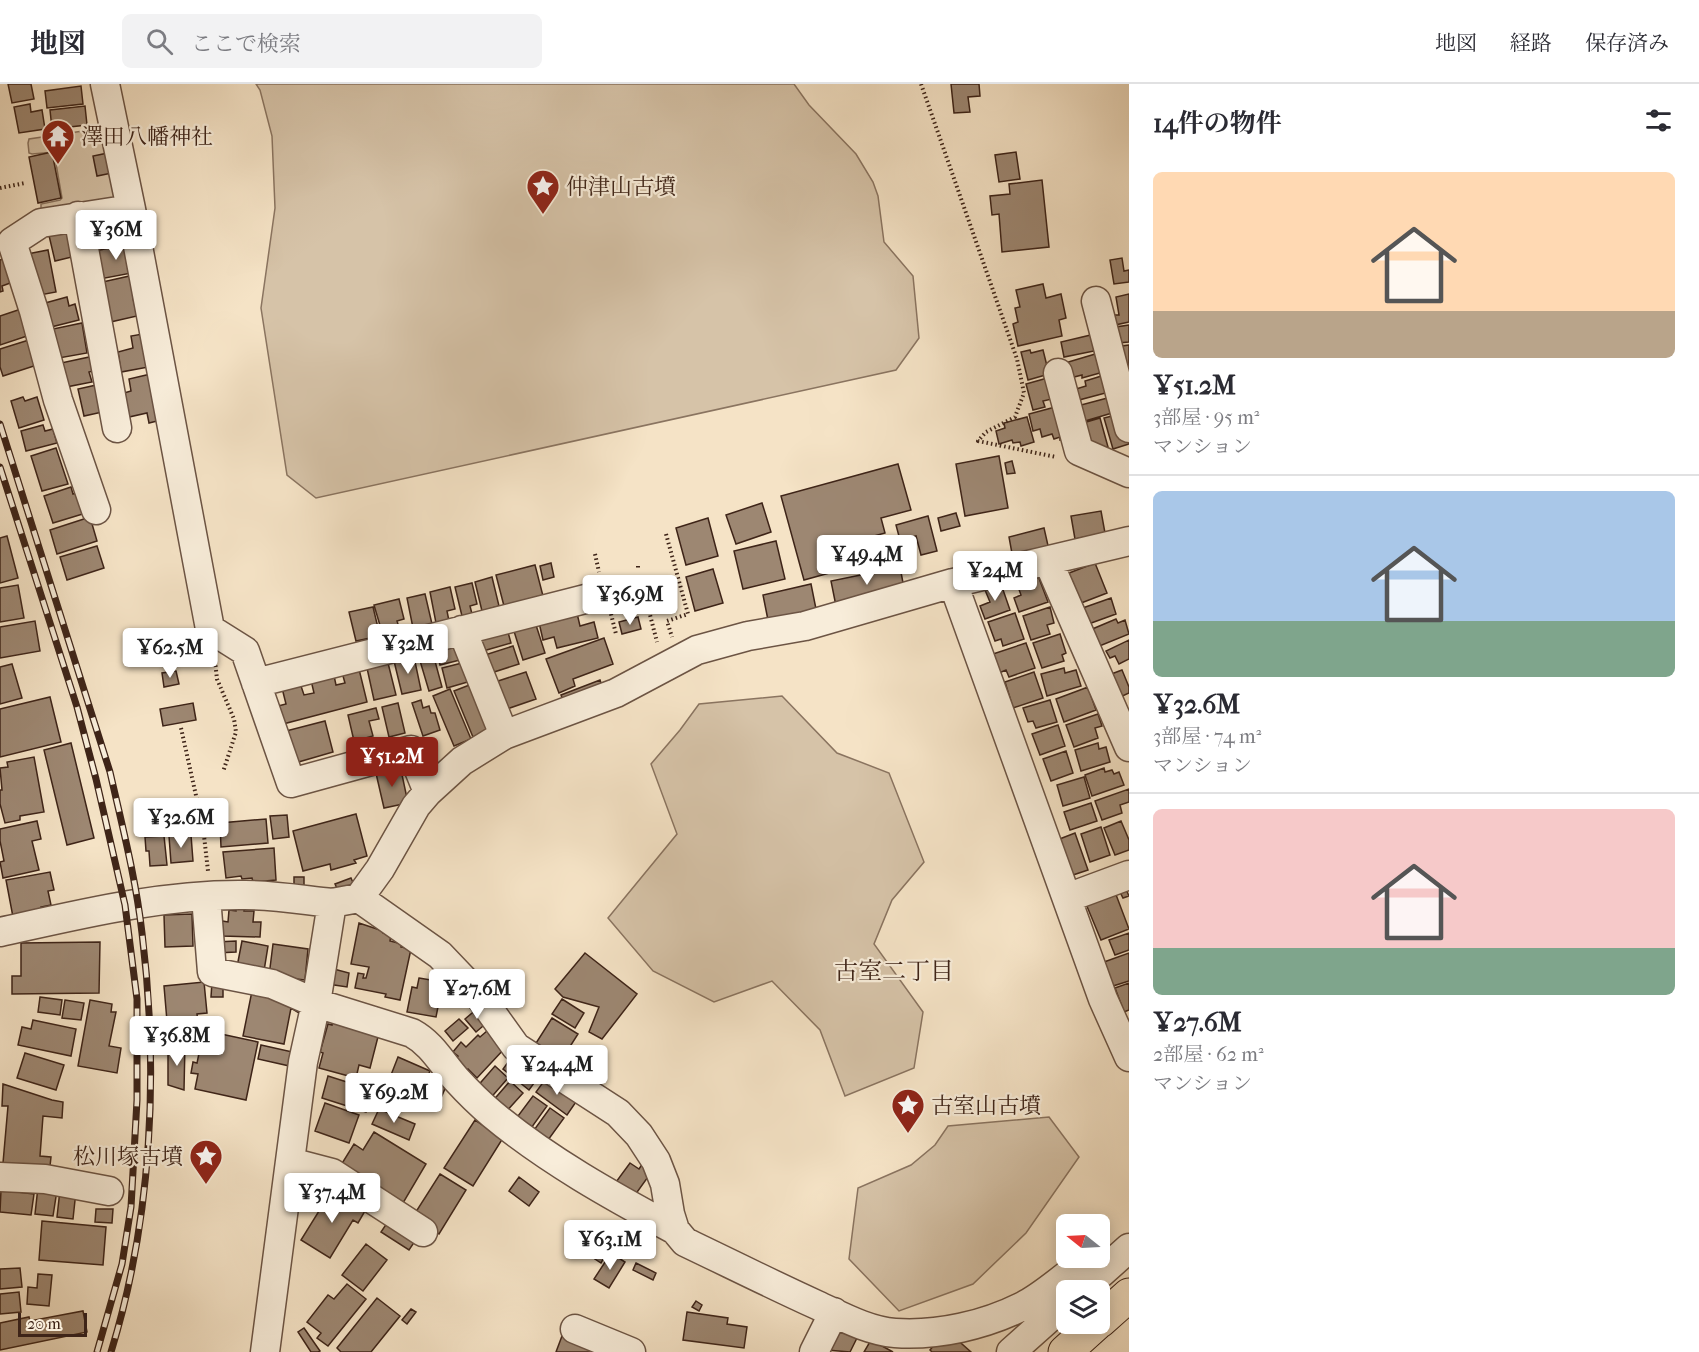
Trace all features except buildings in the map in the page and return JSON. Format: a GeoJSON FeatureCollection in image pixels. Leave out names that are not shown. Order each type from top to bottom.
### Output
{"type":"FeatureCollection","features":[{"type":"Feature","properties":{"kind":"highway"},"geometry":{"type":"LineString","coordinates":[[1110,1312],[1129,1295]]}},
{"type":"Feature","properties":{"kind":"highway"},"geometry":{"type":"LineString","coordinates":[[1065,1352],[1085,1334]]}},
{"type":"Feature","properties":{"kind":"street"},"geometry":{"type":"LineString","coordinates":[[105,84],[131,209],[210,629],[245,651],[291,783],[411,750],[428,792]]}},
{"type":"Feature","properties":{"kind":"street"},"geometry":{"type":"LineString","coordinates":[[96,510],[58,400],[34,311],[12,242],[41,223],[131,209]]}},
{"type":"Feature","properties":{"kind":"street"},"geometry":{"type":"LineString","coordinates":[[78,216],[117,428]]}},
{"type":"Feature","properties":{"kind":"street"},"geometry":{"type":"LineString","coordinates":[[1096,301],[1129,428]]}},
{"type":"Feature","properties":{"kind":"street"},"geometry":{"type":"LineString","coordinates":[[1058,373],[1079,452],[1129,472]]}},
{"type":"Feature","properties":{"kind":"street"},"geometry":{"type":"LineString","coordinates":[[266,1352],[303,1062],[316,1003],[345,901],[380,869],[416,806],[428,792],[462,761],[504,735],[616,693],[697,650],[748,636],[805,626],[953,583],[1129,541]]}},
{"type":"Feature","properties":{"kind":"street"},"geometry":{"type":"LineString","coordinates":[[1048,561],[1129,747]]}},
{"type":"Feature","properties":{"kind":"street"},"geometry":{"type":"LineString","coordinates":[[953,583],[1103,999],[1129,1057]]}},
{"type":"Feature","properties":{"kind":"street"},"geometry":{"type":"LineString","coordinates":[[256,683],[597,596]]}},
{"type":"Feature","properties":{"kind":"street"},"geometry":{"type":"LineString","coordinates":[[462,630],[504,735]]}},
{"type":"Feature","properties":{"kind":"street"},"geometry":{"type":"LineString","coordinates":[[1066,898],[1129,875]]}},
{"type":"Feature","properties":{"kind":"street"},"geometry":{"type":"LineString","coordinates":[[208,888],[212,972],[272,984],[316,1003],[412,1033],[424,1040],[456,1079],[492,1114],[547,1155],[625,1203],[675,1230],[685,1242],[856,1323],[892,1333],[925,1333],[953,1329],[996,1318],[1026,1305],[1087,1268]]}},
{"type":"Feature","properties":{"kind":"street"},"geometry":{"type":"LineString","coordinates":[[0,932],[208,888],[244,895],[345,901],[440,955],[481,998],[516,1047],[618,1113],[639,1135],[656,1161],[665,1184],[675,1230]]}},
{"type":"Feature","properties":{"kind":"street"},"geometry":{"type":"LineString","coordinates":[[290,1162],[332,1173],[423,1232]]}},
{"type":"Feature","properties":{"kind":"street"},"geometry":{"type":"LineString","coordinates":[[0,1177],[45,1179],[109,1191]]}},
{"type":"Feature","properties":{"kind":"street"},"geometry":{"type":"LineString","coordinates":[[1090,1280],[1099,1268]]}},
{"type":"Feature","properties":{"kind":"street"},"geometry":{"type":"LineString","coordinates":[[814,1352],[834,1312]]}},
{"type":"Feature","properties":{"kind":"street"},"geometry":{"type":"LineString","coordinates":[[1011,1352],[1056,1312]]}},
{"type":"Feature","properties":{"kind":"street"},"geometry":{"type":"LineString","coordinates":[[575,1329],[631,1352]]}},
{"type":"Feature","properties":{"kind":"street"},"geometry":{"type":"LineString","coordinates":[[892,1333],[918,1352]]}},
{"type":"Feature","properties":{"kind":"path"},"geometry":{"type":"LineString","coordinates":[[921,84],[988,271],[1023,384],[1024,393],[1015,417],[986,432],[978,441],[1056,457],[1079,452]]}},
{"type":"Feature","properties":{"kind":"path"},"geometry":{"type":"LineString","coordinates":[[0,188],[25,183]]}},
{"type":"Feature","properties":{"kind":"path"},"geometry":{"type":"LineString","coordinates":[[666,534],[688,614],[667,621],[679,660]]}},
{"type":"Feature","properties":{"kind":"path"},"geometry":{"type":"LineString","coordinates":[[210,629],[217,679],[234,719],[236,732],[223,772]]}},
{"type":"Feature","properties":{"kind":"path"},"geometry":{"type":"LineString","coordinates":[[181,728],[203,827],[208,888]]}},
{"type":"Feature","properties":{"kind":"shaded area"},"geometry":{"type":"Polygon","coordinates":[[[256,84],[794,84],[809,105],[856,154],[873,182],[878,196],[884,242],[913,276],[919,338],[896,370],[316,498],[287,475],[261,308],[275,208],[272,136],[260,90],[256,84]]]}},
{"type":"Feature","properties":{"kind":"shaded area"},"geometry":{"type":"Polygon","coordinates":[[[103,128],[115,203],[41,213],[41,204],[62,198],[54,152],[29,153],[29,139],[103,128]]]}},
{"type":"Feature","properties":{"kind":"shaded area"},"geometry":{"type":"Polygon","coordinates":[[[782,696],[837,753],[889,773],[924,862],[892,900],[874,944],[923,1012],[914,1068],[845,1096],[820,1030],[772,981],[714,1002],[653,971],[608,918],[677,834],[651,764],[699,704],[782,696]]]}},
{"type":"Feature","properties":{"kind":"shaded area"},"geometry":{"type":"Polygon","coordinates":[[[1049,1117],[1079,1157],[1026,1233],[973,1284],[899,1311],[849,1259],[858,1188],[911,1165],[935,1145],[948,1126],[1049,1117]]]}},
{"type":"Feature","properties":{"kind":"railway"},"geometry":{"type":"LineString","coordinates":[[0,424],[110,772],[132,872],[142,933],[150,1038],[148,1144],[136,1250],[111,1352]]}},
{"type":"Feature","properties":{"kind":"railway"},"geometry":{"type":"LineString","coordinates":[[0,467],[77,707],[96,779],[125,905],[137,999],[137,1100],[131,1207],[122,1264],[97,1352]]}},
{"type":"Feature","properties":{"kind":"place","name":"澤田八幡神社"},"geometry":{"type":"Point","coordinates":[58,165]}},
{"type":"Feature","properties":{"kind":"place","name":"仲津山古墳"},"geometry":{"type":"Point","coordinates":[543,215]}},
{"type":"Feature","properties":{"kind":"place","name":"古室山古墳"},"geometry":{"type":"Point","coordinates":[908,1134]}},
{"type":"Feature","properties":{"kind":"place","name":"松川塚古墳"},"geometry":{"type":"Point","coordinates":[206,1185]}},
{"type":"Feature","properties":{"kind":"district","name":"古室二丁目"},"geometry":{"type":"Point","coordinates":[894,971]}}]}
